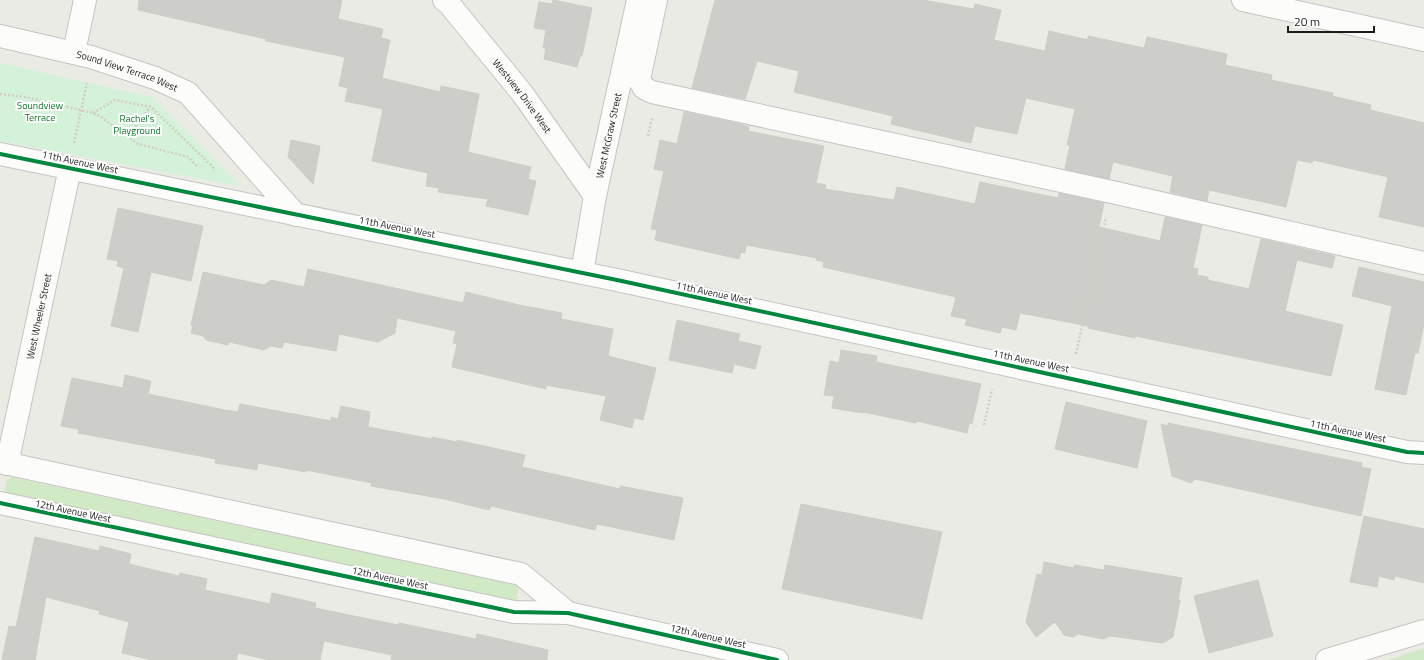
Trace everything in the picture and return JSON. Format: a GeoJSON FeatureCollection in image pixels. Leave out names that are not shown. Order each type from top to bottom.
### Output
{"type":"FeatureCollection","features":[{"type":"Feature","properties":{"kind":"street"},"geometry":{"type":"LineString","coordinates":[[74,52],[85,0]]}},
{"type":"Feature","properties":{"kind":"street","name":"Westview Drive West"},"geometry":{"type":"LineString","coordinates":[[444,0],[449,4],[522,93],[596,196]]}},
{"type":"Feature","properties":{"kind":"street","name":"West McGraw Street"},"geometry":{"type":"LineString","coordinates":[[582,273],[596,196],[638,0]]}},
{"type":"Feature","properties":{"kind":"street"},"geometry":{"type":"LineString","coordinates":[[656,0],[639,80],[644,88],[652,92],[1112,192],[1424,264]]}},
{"type":"Feature","properties":{"kind":"street"},"geometry":{"type":"LineString","coordinates":[[1243,0],[1424,40]]}},
{"type":"Feature","properties":{"kind":"street","name":"Sound View Terrace West"},"geometry":{"type":"LineString","coordinates":[[0,36],[74,52],[155,78],[188,93],[296,216]]}},
{"type":"Feature","properties":{"kind":"street","name":"11th Avenue West"},"geometry":{"type":"LineString","coordinates":[[0,154],[71,158],[296,216],[582,273],[1407,452],[1424,453]]}},
{"type":"Feature","properties":{"kind":"street","name":"West Wheeler Street"},"geometry":{"type":"LineString","coordinates":[[3,463],[71,158]]}},
{"type":"Feature","properties":{"kind":"street","name":"12th Avenue West"},"geometry":{"type":"LineString","coordinates":[[3,463],[521,574],[568,613]]}},
{"type":"Feature","properties":{"kind":"street","name":"12th Avenue West"},"geometry":{"type":"LineString","coordinates":[[0,503],[514,612],[568,613],[777,660]]}},
{"type":"Feature","properties":{"kind":"street"},"geometry":{"type":"LineString","coordinates":[[1327,660],[1424,631]]}},
{"type":"Feature","properties":{"kind":"path"},"geometry":{"type":"LineString","coordinates":[[71,158],[88,76]]}},
{"type":"Feature","properties":{"kind":"path"},"geometry":{"type":"LineString","coordinates":[[0,94],[25,97],[92,113],[101,117],[138,144],[188,157],[202,171]]}},
{"type":"Feature","properties":{"kind":"path"},"geometry":{"type":"LineString","coordinates":[[92,113],[116,100],[151,107],[213,167],[214,174]]}},
{"type":"Feature","properties":{"kind":"path"},"geometry":{"type":"LineString","coordinates":[[133,130],[151,107]]}},
{"type":"Feature","properties":{"kind":"path"},"geometry":{"type":"LineString","coordinates":[[648,136],[653,112]]}},
{"type":"Feature","properties":{"kind":"path"},"geometry":{"type":"LineString","coordinates":[[208,172],[219,174]]}},
{"type":"Feature","properties":{"kind":"path"},"geometry":{"type":"LineString","coordinates":[[1076,355],[1107,212]]}},
{"type":"Feature","properties":{"kind":"path"},"geometry":{"type":"LineString","coordinates":[[984,426],[992,388]]}},
{"type":"Feature","properties":{"kind":"green space","name":"Soundview Terrace"},"geometry":{"type":"Polygon","coordinates":[[[0,63],[152,97],[242,187],[0,141],[0,63]]]}},
{"type":"Feature","properties":{"kind":"green space"},"geometry":{"type":"Polygon","coordinates":[[[11,477],[519,586],[516,601],[7,495],[5,490],[7,480],[11,477]]]}},
{"type":"Feature","properties":{"kind":"green space"},"geometry":{"type":"Polygon","coordinates":[[[1424,648],[1424,660],[1388,660],[1424,648]]]}},
{"type":"Feature","properties":{"kind":"building"},"geometry":{"type":"Polygon","coordinates":[[[139,0],[342,0],[338,19],[383,29],[381,38],[390,40],[382,78],[440,92],[441,86],[479,94],[468,152],[531,167],[528,179],[536,181],[528,215],[486,206],[488,199],[438,192],[439,188],[426,186],[428,173],[372,161],[383,109],[345,101],[348,88],[339,86],[345,57],[266,41],[266,39],[138,10],[139,0]]]}},
{"type":"Feature","properties":{"kind":"building"},"geometry":{"type":"Polygon","coordinates":[[[553,0],[592,8],[582,56],[580,56],[577,67],[544,59],[546,48],[543,48],[546,30],[534,28],[539,2],[552,4],[553,0]]]}},
{"type":"Feature","properties":{"kind":"building"},"geometry":{"type":"Polygon","coordinates":[[[715,0],[923,0],[974,9],[975,4],[1001,10],[994,40],[1045,51],[1049,31],[1088,40],[1088,36],[1144,48],[1147,37],[1227,54],[1225,65],[1272,75],[1271,80],[1333,93],[1332,96],[1371,105],[1370,110],[1424,123],[1424,227],[1379,217],[1388,177],[1313,160],[1312,163],[1297,160],[1286,207],[1209,190],[1207,201],[1170,192],[1173,176],[1113,162],[1109,179],[1065,169],[1070,145],[1067,145],[1075,109],[1026,98],[1017,134],[975,126],[971,143],[891,124],[893,116],[794,92],[799,71],[757,61],[745,99],[692,88],[715,0]]]}},
{"type":"Feature","properties":{"kind":"building"},"geometry":{"type":"Polygon","coordinates":[[[684,112],[739,124],[749,127],[748,131],[824,146],[816,183],[826,185],[825,189],[894,200],[897,187],[975,204],[980,182],[1058,198],[1059,193],[1104,203],[1099,227],[1160,241],[1165,217],[1202,225],[1193,268],[1198,269],[1197,275],[1208,277],[1208,280],[1249,289],[1261,239],[1335,256],[1332,268],[1297,260],[1285,311],[1343,325],[1331,376],[1135,336],[1135,338],[1088,328],[1088,326],[1020,313],[1016,330],[1002,327],[1000,333],[965,325],[967,319],[951,316],[956,297],[823,267],[824,262],[816,260],[817,258],[746,245],[745,253],[741,252],[739,259],[655,240],[657,230],[651,229],[664,171],[654,169],[660,140],[677,144],[684,112]]]}},
{"type":"Feature","properties":{"kind":"building"},"geometry":{"type":"Polygon","coordinates":[[[291,140],[320,146],[313,184],[288,157],[291,140]]]}},
{"type":"Feature","properties":{"kind":"building"},"geometry":{"type":"Polygon","coordinates":[[[118,208],[203,226],[191,281],[151,272],[138,332],[111,326],[124,268],[117,266],[118,261],[107,259],[118,208]]]}},
{"type":"Feature","properties":{"kind":"building"},"geometry":{"type":"Polygon","coordinates":[[[1359,267],[1424,282],[1424,324],[1418,353],[1415,353],[1406,395],[1375,389],[1392,306],[1352,296],[1359,267]]]}},
{"type":"Feature","properties":{"kind":"building"},"geometry":{"type":"Polygon","coordinates":[[[308,269],[463,303],[466,292],[519,305],[562,313],[561,319],[613,329],[608,356],[656,368],[643,420],[634,418],[632,428],[600,420],[606,396],[546,385],[546,389],[452,367],[457,344],[453,343],[456,331],[397,318],[395,333],[378,342],[339,334],[336,351],[284,342],[282,348],[271,346],[264,350],[229,342],[228,345],[206,340],[203,336],[191,333],[193,326],[191,325],[203,272],[264,285],[271,280],[304,287],[308,269]]]}},
{"type":"Feature","properties":{"kind":"building"},"geometry":{"type":"Polygon","coordinates":[[[677,320],[740,334],[738,341],[761,346],[755,369],[734,364],[732,373],[669,360],[677,320]]]}},
{"type":"Feature","properties":{"kind":"building"},"geometry":{"type":"Polygon","coordinates":[[[841,350],[877,356],[876,362],[981,384],[972,424],[969,423],[967,433],[917,421],[916,423],[863,412],[832,408],[834,396],[824,395],[830,361],[839,363],[841,350]]]}},
{"type":"Feature","properties":{"kind":"building"},"geometry":{"type":"Polygon","coordinates":[[[125,375],[151,381],[148,394],[238,412],[240,404],[331,421],[331,417],[338,419],[341,406],[370,412],[368,427],[432,439],[432,437],[457,442],[457,440],[525,455],[522,467],[620,489],[620,486],[683,498],[674,540],[597,524],[595,530],[491,506],[489,510],[444,499],[371,486],[372,483],[306,470],[306,472],[258,463],[257,470],[215,463],[216,459],[78,433],[79,429],[61,426],[72,378],[123,388],[125,375]]]}},
{"type":"Feature","properties":{"kind":"building"},"geometry":{"type":"Polygon","coordinates":[[[1066,402],[1147,421],[1137,468],[1055,449],[1066,402]]]}},
{"type":"Feature","properties":{"kind":"building"},"geometry":{"type":"Polygon","coordinates":[[[1168,423],[1362,463],[1361,467],[1371,469],[1361,516],[1195,479],[1191,483],[1172,476],[1161,424],[1168,426],[1168,423]]]}},
{"type":"Feature","properties":{"kind":"building"},"geometry":{"type":"Polygon","coordinates":[[[801,504],[942,532],[922,619],[782,589],[801,504]]]}},
{"type":"Feature","properties":{"kind":"building"},"geometry":{"type":"Polygon","coordinates":[[[1364,516],[1424,529],[1424,583],[1395,576],[1394,580],[1379,576],[1377,587],[1350,582],[1364,516]]]}},
{"type":"Feature","properties":{"kind":"building"},"geometry":{"type":"Polygon","coordinates":[[[35,537],[99,551],[100,546],[131,554],[129,564],[179,576],[180,573],[207,579],[205,590],[270,604],[272,593],[316,603],[315,608],[398,625],[399,623],[476,639],[477,634],[548,650],[547,660],[391,660],[392,655],[324,641],[320,660],[269,660],[238,653],[236,660],[152,660],[122,653],[129,622],[99,614],[100,611],[46,597],[35,660],[2,660],[9,626],[16,627],[35,537]]]}},
{"type":"Feature","properties":{"kind":"building"},"geometry":{"type":"Polygon","coordinates":[[[1044,562],[1074,568],[1074,565],[1104,570],[1105,565],[1182,578],[1178,601],[1180,600],[1173,637],[1163,643],[1110,636],[1103,639],[1078,634],[1073,637],[1064,635],[1055,622],[1036,637],[1026,622],[1037,574],[1042,575],[1044,562]]]}},
{"type":"Feature","properties":{"kind":"building"},"geometry":{"type":"Polygon","coordinates":[[[1258,580],[1273,636],[1209,653],[1194,596],[1258,580]]]}},
{"type":"Feature","properties":{"kind":"cycle path"},"geometry":{"type":"LineString","coordinates":[[0,154],[617,280],[1407,452],[1424,453]]}},
{"type":"Feature","properties":{"kind":"cycle path"},"geometry":{"type":"LineString","coordinates":[[0,503],[514,612],[568,613],[777,660]]}},
{"type":"Feature","properties":{"kind":"park label","name":"Rachel's Playground"},"geometry":{"type":"Point","coordinates":[137,124]}}]}
